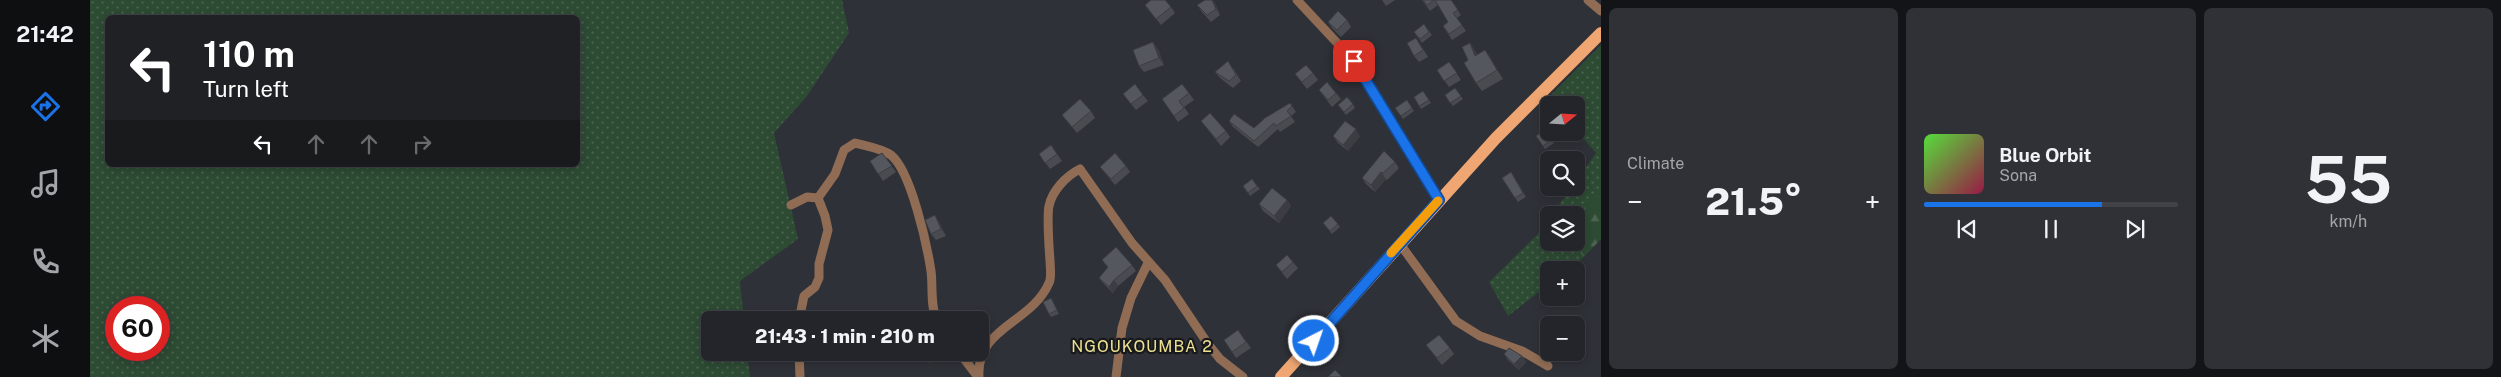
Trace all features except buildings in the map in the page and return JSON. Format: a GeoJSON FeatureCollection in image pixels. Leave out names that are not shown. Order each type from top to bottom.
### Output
{"type":"FeatureCollection","features":[{"type":"Feature","properties":{"kind":"main road"},"geometry":{"type":"LineString","coordinates":[[1281,377],[1439,200],[1540,92],[1601,33]]}},
{"type":"Feature","properties":{"kind":"street"},"geometry":{"type":"LineString","coordinates":[[1297,0],[1354,61],[1439,200]]}},
{"type":"Feature","properties":{"kind":"street"},"geometry":{"type":"LineString","coordinates":[[1588,0],[1601,11]]}},
{"type":"Feature","properties":{"kind":"street"},"geometry":{"type":"LineString","coordinates":[[818,198],[834,174],[844,150],[855,143],[878,149],[892,156],[910,188],[931,269],[936,311]]}},
{"type":"Feature","properties":{"kind":"street"},"geometry":{"type":"LineString","coordinates":[[978,377],[978,362],[993,336],[1019,318],[1039,299],[1050,282],[1049,206],[1062,181],[1080,169],[1148,263],[1165,280],[1220,359],[1242,377]]}},
{"type":"Feature","properties":{"kind":"street"},"geometry":{"type":"LineString","coordinates":[[791,205],[807,197],[818,198]]}},
{"type":"Feature","properties":{"kind":"street"},"geometry":{"type":"LineString","coordinates":[[801,311],[804,296],[815,287],[819,278],[819,264],[828,230],[818,198]]}},
{"type":"Feature","properties":{"kind":"street"},"geometry":{"type":"LineString","coordinates":[[1400,244],[1456,321],[1480,336],[1522,351],[1548,366]]}},
{"type":"Feature","properties":{"kind":"street"},"geometry":{"type":"LineString","coordinates":[[1116,377],[1122,328],[1131,298],[1148,263]]}},
{"type":"Feature","properties":{"kind":"street"},"geometry":{"type":"LineString","coordinates":[[799,361],[800,377]]}},
{"type":"Feature","properties":{"kind":"street"},"geometry":{"type":"LineString","coordinates":[[966,361],[978,377]]}},
{"type":"Feature","properties":{"kind":"green space"},"geometry":{"type":"Polygon","coordinates":[[[90,0],[842,0],[849,33],[807,96],[774,133],[798,239],[740,281],[743,311],[701,311],[701,361],[748,361],[750,377],[90,377],[90,0]]]}},
{"type":"Feature","properties":{"kind":"green space"},"geometry":{"type":"Polygon","coordinates":[[[1601,45],[1601,194],[1585,207],[1558,206],[1566,196],[1585,196],[1585,168],[1596,153],[1585,140],[1585,96],[1550,96],[1601,45]]]}},
{"type":"Feature","properties":{"kind":"green space"},"geometry":{"type":"Polygon","coordinates":[[[1601,194],[1601,239],[1584,257],[1579,251],[1585,251],[1585,207],[1601,194]]]}},
{"type":"Feature","properties":{"kind":"green space"},"geometry":{"type":"Polygon","coordinates":[[[1540,231],[1540,251],[1579,251],[1584,257],[1579,261],[1540,261],[1540,291],[1508,316],[1489,282],[1540,231]]]}},
{"type":"Feature","properties":{"kind":"slow traffic"},"geometry":{"type":"LineString","coordinates":[[1391,253],[1438,201]]}},
{"type":"Feature","properties":{"kind":"district","name":"NGOUKOUMBA 2"},"geometry":{"type":"Point","coordinates":[1142,346]}},
{"type":"Feature","properties":{"kind":"route"},"geometry":{"type":"LineString","coordinates":[[1314,341],[1439,200],[1354,61]]}}]}
